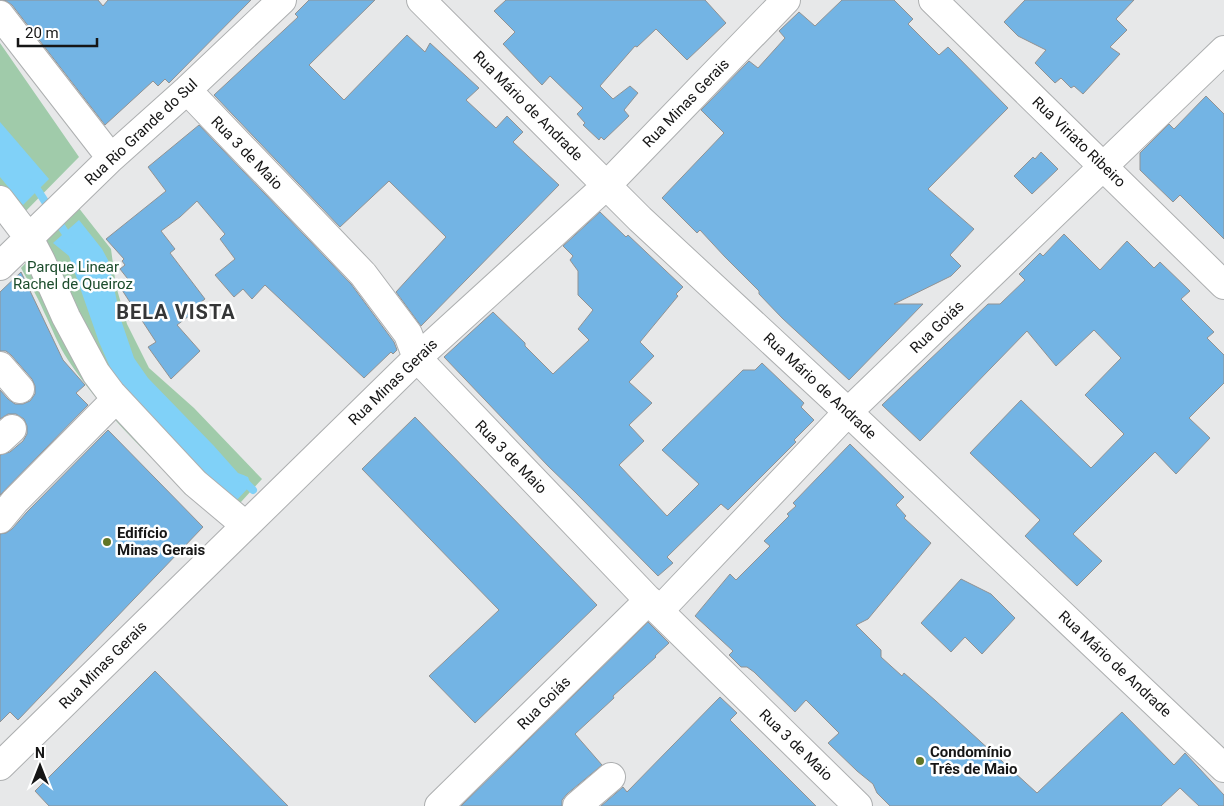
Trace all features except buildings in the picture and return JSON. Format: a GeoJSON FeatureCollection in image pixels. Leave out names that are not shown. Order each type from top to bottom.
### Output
{"type":"FeatureCollection","features":[{"type":"Feature","properties":{"kind":"street","name":"Rua Rio Grande do Sul"},"geometry":{"type":"LineString","coordinates":[[0,266],[111,158],[187,90],[282,0]]}},
{"type":"Feature","properties":{"kind":"street","name":"Rua Mário de Andrade"},"geometry":{"type":"LineString","coordinates":[[421,0],[640,219],[848,412],[1224,768]]}},
{"type":"Feature","properties":{"kind":"street","name":"Rua Minas Gerais"},"geometry":{"type":"LineString","coordinates":[[0,766],[417,358],[607,185],[786,0]]}},
{"type":"Feature","properties":{"kind":"street","name":"Rua Viriato Ribeiro"},"geometry":{"type":"LineString","coordinates":[[934,0],[1224,285]]}},
{"type":"Feature","properties":{"kind":"street"},"geometry":{"type":"LineString","coordinates":[[0,15],[111,158]]}},
{"type":"Feature","properties":{"kind":"street","name":"Rua Goiás"},"geometry":{"type":"LineString","coordinates":[[443,804],[654,606],[848,412],[1224,50]]}},
{"type":"Feature","properties":{"kind":"street","name":"Rua 3 de Maio"},"geometry":{"type":"LineString","coordinates":[[187,90],[363,274],[408,334],[417,358],[654,606],[858,806]]}},
{"type":"Feature","properties":{"kind":"street"},"geometry":{"type":"LineString","coordinates":[[0,200],[30,237],[66,317],[96,373],[116,399],[195,483],[245,525]]}},
{"type":"Feature","properties":{"kind":"street"},"geometry":{"type":"LineString","coordinates":[[0,366],[20,389]]}},
{"type":"Feature","properties":{"kind":"street"},"geometry":{"type":"LineString","coordinates":[[0,520],[15,501],[116,399]]}},
{"type":"Feature","properties":{"kind":"street"},"geometry":{"type":"LineString","coordinates":[[577,806],[610,777]]}},
{"type":"Feature","properties":{"kind":"green space","name":"Parque Linear Rachel de Queiroz"},"geometry":{"type":"Polygon","coordinates":[[[0,43],[79,157],[16,221],[0,200],[0,43]]]}},
{"type":"Feature","properties":{"kind":"green space","name":"Parque Linear Rachel de Queiroz"},"geometry":{"type":"Polygon","coordinates":[[[78,207],[111,249],[116,286],[127,324],[149,368],[194,408],[262,479],[221,524],[120,426],[84,383],[61,348],[21,268],[78,207]]]}},
{"type":"Feature","properties":{"kind":"water"},"geometry":{"type":"Polygon","coordinates":[[[0,122],[49,179],[23,205],[0,177],[0,122]]]}},
{"type":"Feature","properties":{"kind":"water"},"geometry":{"type":"Polygon","coordinates":[[[79,220],[102,249],[108,260],[121,320],[134,358],[148,378],[238,473],[248,477],[251,485],[234,503],[202,469],[135,405],[110,367],[99,342],[69,256],[53,243],[79,220]]]}},
{"type":"Feature","properties":{"kind":"waterway"},"geometry":{"type":"LineString","coordinates":[[33,183],[70,240]]}},
{"type":"Feature","properties":{"kind":"waterway"},"geometry":{"type":"LineString","coordinates":[[242,479],[253,490]]}},
{"type":"Feature","properties":{"kind":"place","name":"Edifício Minas Gerais"},"geometry":{"type":"Point","coordinates":[107,542]}},
{"type":"Feature","properties":{"kind":"place","name":"Condomínio Três de Maio"},"geometry":{"type":"Point","coordinates":[920,761]}},
{"type":"Feature","properties":{"kind":"district","name":"BELA VISTA"},"geometry":{"type":"Point","coordinates":[176,312]}}]}
